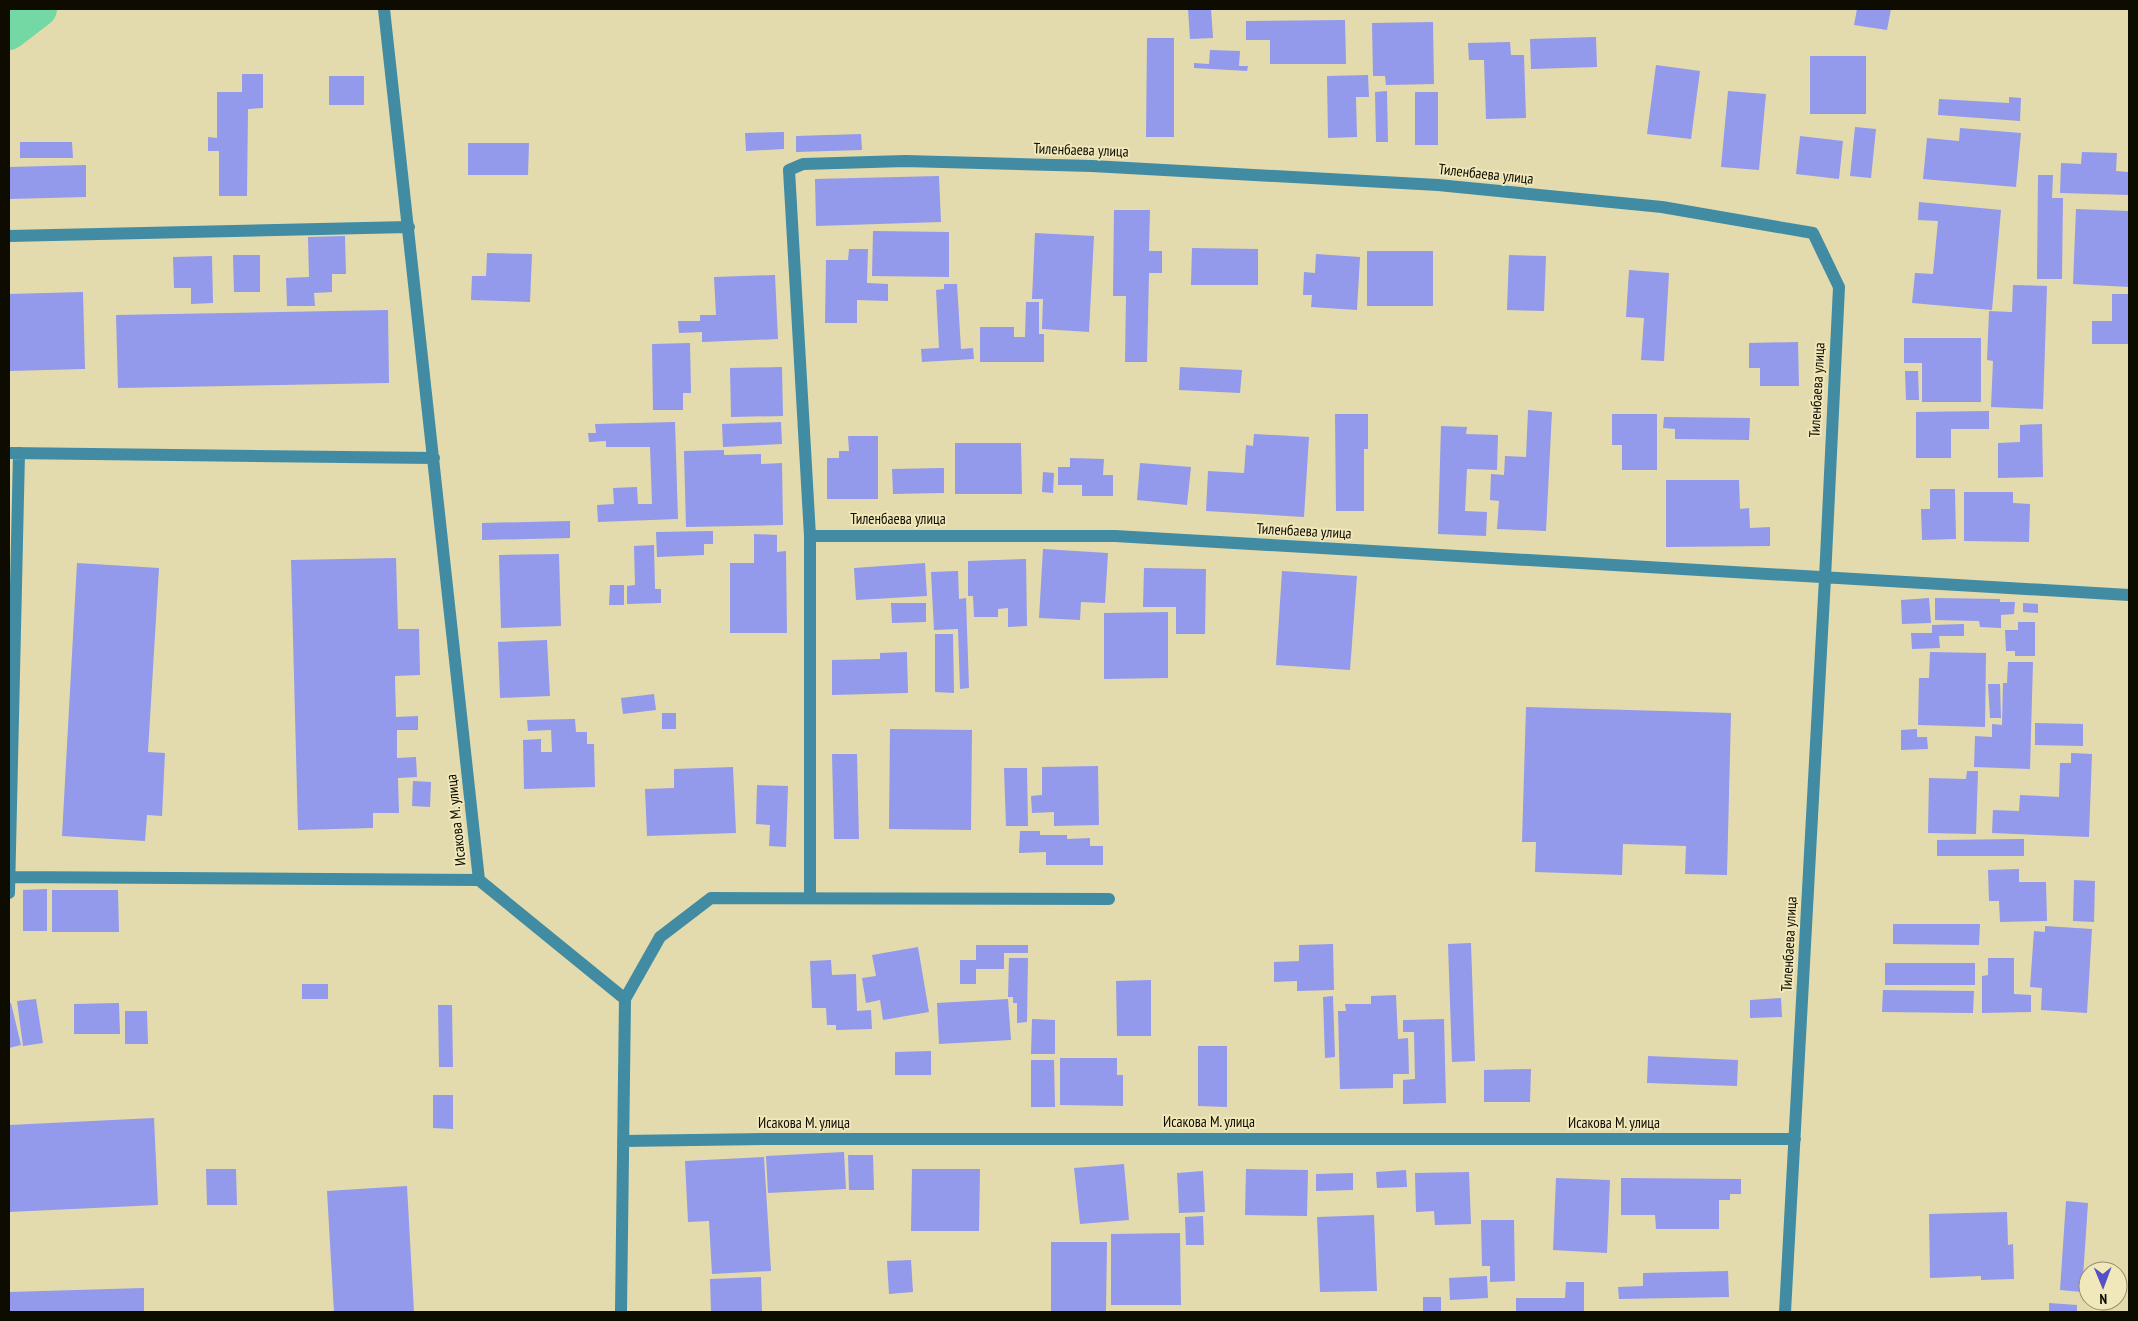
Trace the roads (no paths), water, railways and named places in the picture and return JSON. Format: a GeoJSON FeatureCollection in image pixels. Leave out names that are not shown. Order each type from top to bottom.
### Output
{"type":"FeatureCollection","features":[{"type":"Feature","properties":{"kind":"street","name":"Исакова М. улица"},"geometry":{"type":"LineString","coordinates":[[384,9],[479,880],[624,999]]}},
{"type":"Feature","properties":{"kind":"street","name":"Тиленбаева улица"},"geometry":{"type":"LineString","coordinates":[[1785,1312],[1796,1139],[1825,578],[1838,287],[1813,233],[1662,208],[1438,185],[1092,166],[905,161],[803,164],[789,170],[810,536],[1115,536],[1825,578],[2129,594]]}},
{"type":"Feature","properties":{"kind":"street"},"geometry":{"type":"LineString","coordinates":[[9,236],[409,227]]}},
{"type":"Feature","properties":{"kind":"street"},"geometry":{"type":"LineString","coordinates":[[9,892],[14,453],[434,458]]}},
{"type":"Feature","properties":{"kind":"street"},"geometry":{"type":"LineString","coordinates":[[810,536],[810,898]]}},
{"type":"Feature","properties":{"kind":"street"},"geometry":{"type":"LineString","coordinates":[[9,877],[479,880]]}},
{"type":"Feature","properties":{"kind":"street"},"geometry":{"type":"LineString","coordinates":[[622,1312],[624,999],[660,936],[711,898],[1110,899]]}},
{"type":"Feature","properties":{"kind":"street","name":"Исакова М. улица"},"geometry":{"type":"LineString","coordinates":[[623,1141],[766,1139],[1796,1139]]}},
{"type":"Feature","properties":{"kind":"waterway"},"geometry":{"type":"LineString","coordinates":[[9,32],[39,9]]}}]}
